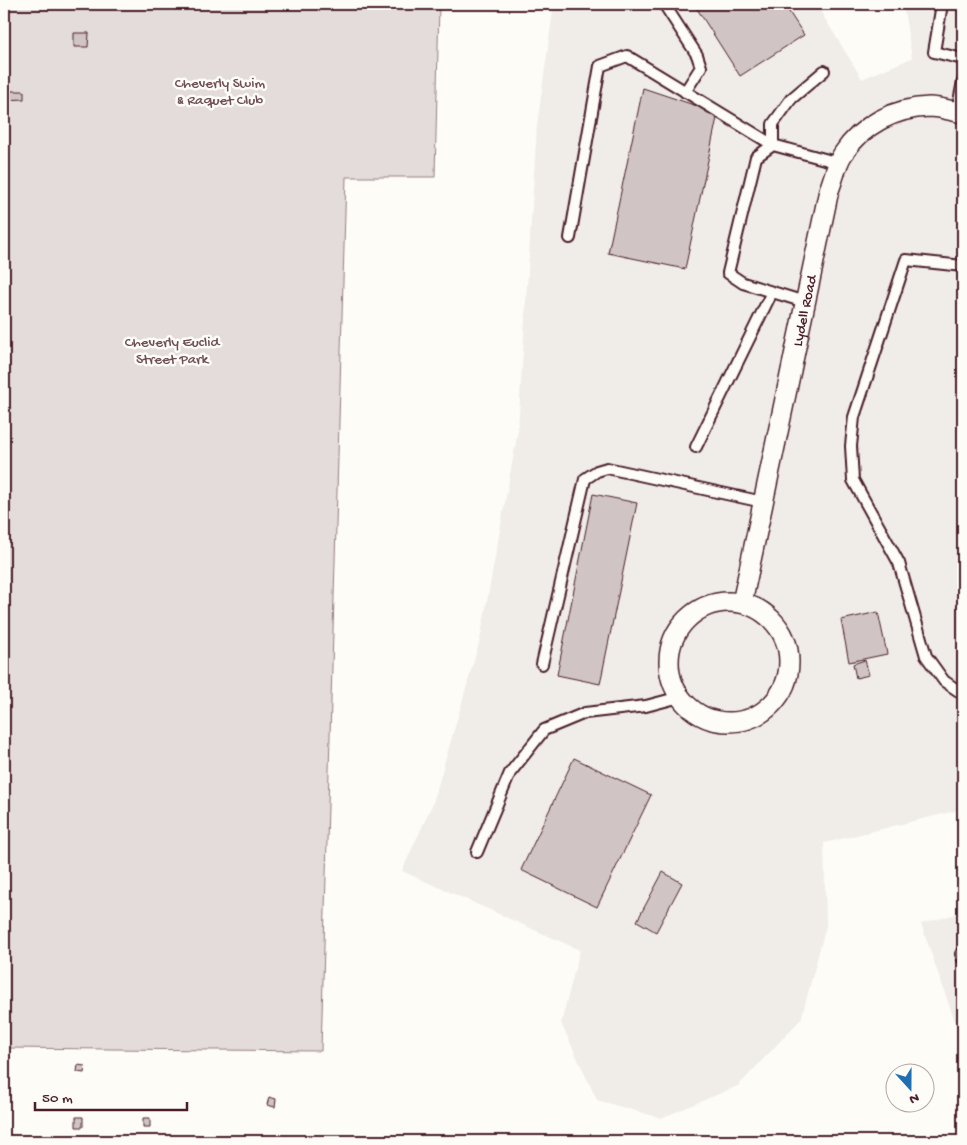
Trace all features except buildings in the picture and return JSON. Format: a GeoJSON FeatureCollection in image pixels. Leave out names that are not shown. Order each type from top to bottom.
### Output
{"type":"FeatureCollection","features":[{"type":"Feature","properties":{"kind":"street","name":"Lydell Road"},"geometry":{"type":"LineString","coordinates":[[742,603],[829,190],[841,155],[860,134],[880,119],[902,111],[930,107],[960,113]]}},
{"type":"Feature","properties":{"kind":"street"},"geometry":{"type":"LineString","coordinates":[[724,602],[742,603],[758,610],[772,620],[783,635],[789,652],[789,670],[784,687],[774,702],[760,713],[744,720],[726,722],[708,718],[693,710],[680,697],[672,681],[669,663],[672,645],[679,629],[691,616],[706,607],[724,602]]}},
{"type":"Feature","properties":{"kind":"lane"},"geometry":{"type":"LineString","coordinates":[[664,4],[697,55],[701,67],[685,92]]}},
{"type":"Feature","properties":{"kind":"lane"},"geometry":{"type":"LineString","coordinates":[[942,4],[934,52],[963,59]]}},
{"type":"Feature","properties":{"kind":"lane"},"geometry":{"type":"LineString","coordinates":[[570,238],[600,66],[627,56],[773,145],[839,163]]}},
{"type":"Feature","properties":{"kind":"lane"},"geometry":{"type":"LineString","coordinates":[[773,145],[773,124],[791,99],[824,71]]}},
{"type":"Feature","properties":{"kind":"lane"},"geometry":{"type":"LineString","coordinates":[[960,113],[963,80]]}},
{"type":"Feature","properties":{"kind":"lane"},"geometry":{"type":"LineString","coordinates":[[773,145],[756,156],[728,273],[742,283],[805,302]]}},
{"type":"Feature","properties":{"kind":"lane"},"geometry":{"type":"LineString","coordinates":[[963,266],[906,260],[854,417],[851,446],[853,480],[899,563],[926,656],[944,681],[963,694]]}},
{"type":"Feature","properties":{"kind":"lane"},"geometry":{"type":"LineString","coordinates":[[696,447],[772,292]]}},
{"type":"Feature","properties":{"kind":"lane"},"geometry":{"type":"LineString","coordinates":[[542,664],[585,479],[597,471],[607,468],[763,502]]}},
{"type":"Feature","properties":{"kind":"lane"},"geometry":{"type":"LineString","coordinates":[[478,852],[510,773],[544,730],[585,712],[646,706],[680,697]]}},
{"type":"Feature","properties":{"kind":"lane"},"geometry":{"type":"LineString","coordinates":[[963,952],[963,959]]}},
{"type":"Feature","properties":{"kind":"shaded area"},"geometry":{"type":"Polygon","coordinates":[[[554,4],[816,4],[862,79],[912,58],[903,4],[963,4],[963,809],[824,843],[826,926],[801,1019],[738,1086],[661,1118],[597,1100],[561,1023],[580,950],[402,871],[433,803],[480,640],[518,431],[537,126],[554,4]]]}},
{"type":"Feature","properties":{"kind":"shaded area"},"geometry":{"type":"Polygon","coordinates":[[[963,912],[963,1045],[921,924],[963,912]]]}},
{"type":"Feature","properties":{"kind":"green space","name":"Cheverly Euclid Street Park"},"geometry":{"type":"Polygon","coordinates":[[[4,4],[439,4],[435,177],[346,177],[321,1051],[4,1048],[4,4]]]}},
{"type":"Feature","properties":{"kind":"park label","name":"Cheverly Swim & Raquet Club"},"geometry":{"type":"Point","coordinates":[220,90]}}]}
